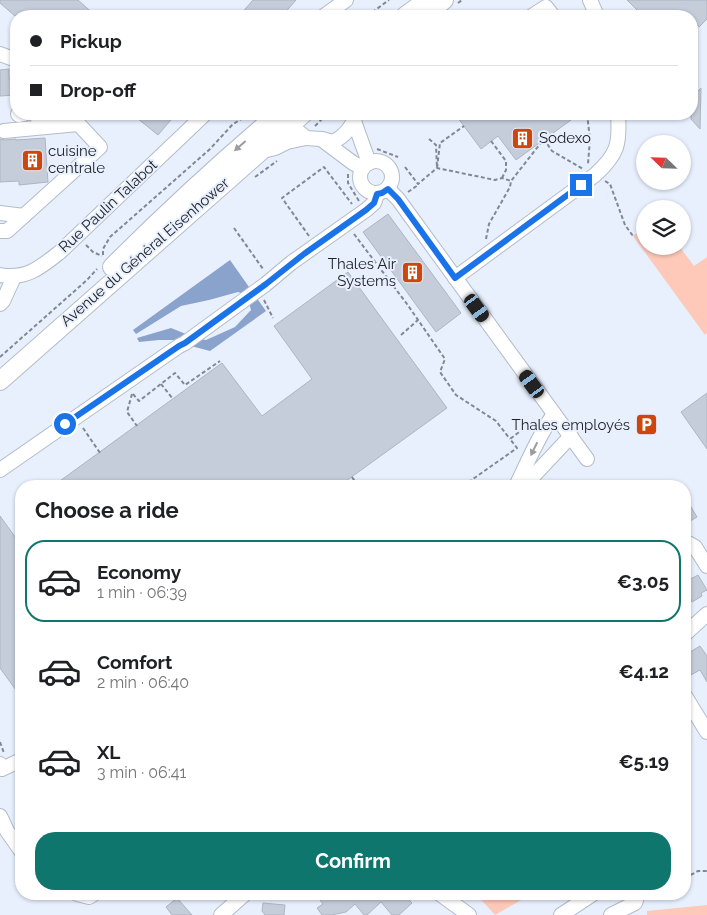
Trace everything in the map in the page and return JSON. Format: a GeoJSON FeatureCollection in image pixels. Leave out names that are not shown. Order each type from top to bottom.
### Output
{"type":"FeatureCollection","features":[{"type":"Feature","properties":{"kind":"main road"},"geometry":{"type":"LineString","coordinates":[[413,10],[427,0]]}},
{"type":"Feature","properties":{"kind":"main road"},"geometry":{"type":"LineString","coordinates":[[432,10],[444,0]]}},
{"type":"Feature","properties":{"kind":"main road","name":"Avenue du Général Eisenhower"},"geometry":{"type":"LineString","coordinates":[[0,368],[83,295],[217,166],[281,120]]}},
{"type":"Feature","properties":{"kind":"main road"},"geometry":{"type":"LineString","coordinates":[[260,152],[284,120]]}},
{"type":"Feature","properties":{"kind":"main road","name":"Avenue du Général Eisenhower"},"geometry":{"type":"LineString","coordinates":[[0,381],[260,152]]}},
{"type":"Feature","properties":{"kind":"street"},"geometry":{"type":"LineString","coordinates":[[332,10],[346,0]]}},
{"type":"Feature","properties":{"kind":"street"},"geometry":{"type":"LineString","coordinates":[[40,120],[45,127]]}},
{"type":"Feature","properties":{"kind":"street"},"geometry":{"type":"LineString","coordinates":[[4,130],[45,127],[70,120]]}},
{"type":"Feature","properties":{"kind":"street"},"geometry":{"type":"LineString","coordinates":[[0,231],[7,231],[100,147],[75,120]]}},
{"type":"Feature","properties":{"kind":"street","name":"Rue Paulin Talabot"},"geometry":{"type":"LineString","coordinates":[[0,275],[14,277],[27,274],[44,265],[199,120]]}},
{"type":"Feature","properties":{"kind":"street"},"geometry":{"type":"LineString","coordinates":[[0,470],[76,417],[130,388],[179,346],[271,280],[361,210],[374,203],[382,191],[391,184],[393,179],[388,165],[379,161],[368,160],[353,162],[293,120]]}},
{"type":"Feature","properties":{"kind":"street"},"geometry":{"type":"LineString","coordinates":[[260,152],[314,135],[333,142],[343,137],[350,129],[353,120]]}},
{"type":"Feature","properties":{"kind":"street"},"geometry":{"type":"LineString","coordinates":[[355,120],[368,160],[360,176],[362,185],[368,192],[382,191],[398,199],[455,278],[548,414],[570,436],[587,459]]}},
{"type":"Feature","properties":{"kind":"street"},"geometry":{"type":"LineString","coordinates":[[455,278],[595,175],[607,164],[616,149],[619,135],[618,120]]}},
{"type":"Feature","properties":{"kind":"street"},"geometry":{"type":"LineString","coordinates":[[0,212],[24,216]]}},
{"type":"Feature","properties":{"kind":"street"},"geometry":{"type":"LineString","coordinates":[[0,304],[14,277]]}},
{"type":"Feature","properties":{"kind":"street"},"geometry":{"type":"LineString","coordinates":[[519,480],[548,423],[548,414]]}},
{"type":"Feature","properties":{"kind":"street"},"geometry":{"type":"LineString","coordinates":[[530,480],[570,436]]}},
{"type":"Feature","properties":{"kind":"street"},"geometry":{"type":"LineString","coordinates":[[691,545],[695,547],[707,566]]}},
{"type":"Feature","properties":{"kind":"street"},"geometry":{"type":"LineString","coordinates":[[691,629],[707,614]]}},
{"type":"Feature","properties":{"kind":"street"},"geometry":{"type":"LineString","coordinates":[[691,706],[707,732]]}},
{"type":"Feature","properties":{"kind":"street"},"geometry":{"type":"LineString","coordinates":[[1,771],[15,763]]}},
{"type":"Feature","properties":{"kind":"street"},"geometry":{"type":"LineString","coordinates":[[0,816],[15,842]]}},
{"type":"Feature","properties":{"kind":"street"},"geometry":{"type":"LineString","coordinates":[[221,915],[238,900]]}},
{"type":"Feature","properties":{"kind":"street"},"geometry":{"type":"LineString","coordinates":[[448,900],[469,915]]}},
{"type":"Feature","properties":{"kind":"street"},"geometry":{"type":"LineString","coordinates":[[561,915],[584,900]]}},
{"type":"Feature","properties":{"kind":"street"},"geometry":{"type":"LineString","coordinates":[[611,915],[635,903],[636,900]]}},
{"type":"Feature","properties":{"kind":"path"},"geometry":{"type":"LineString","coordinates":[[375,10],[389,0]]}},
{"type":"Feature","properties":{"kind":"path"},"geometry":{"type":"LineString","coordinates":[[314,135],[323,120]]}},
{"type":"Feature","properties":{"kind":"path"},"geometry":{"type":"LineString","coordinates":[[588,120],[590,139],[588,172]]}},
{"type":"Feature","properties":{"kind":"path"},"geometry":{"type":"LineString","coordinates":[[405,166],[418,184],[437,168],[440,143],[464,126]]}},
{"type":"Feature","properties":{"kind":"path"},"geometry":{"type":"LineString","coordinates":[[429,138],[436,145],[437,168]]}},
{"type":"Feature","properties":{"kind":"path"},"geometry":{"type":"LineString","coordinates":[[486,240],[489,224],[504,199],[511,181],[544,139]]}},
{"type":"Feature","properties":{"kind":"path"},"geometry":{"type":"LineString","coordinates":[[491,141],[506,161],[506,170],[502,178]]}},
{"type":"Feature","properties":{"kind":"path"},"geometry":{"type":"LineString","coordinates":[[368,160],[380,149],[398,157]]}},
{"type":"Feature","properties":{"kind":"path"},"geometry":{"type":"LineString","coordinates":[[316,245],[282,198],[324,168],[361,210]]}},
{"type":"Feature","properties":{"kind":"path"},"geometry":{"type":"LineString","coordinates":[[437,168],[495,180],[502,178],[511,181]]}},
{"type":"Feature","properties":{"kind":"path"},"geometry":{"type":"LineString","coordinates":[[348,170],[348,183],[361,210]]}},
{"type":"Feature","properties":{"kind":"path"},"geometry":{"type":"LineString","coordinates":[[406,193],[418,185]]}},
{"type":"Feature","properties":{"kind":"path"},"geometry":{"type":"LineString","coordinates":[[234,228],[271,280]]}},
{"type":"Feature","properties":{"kind":"path"},"geometry":{"type":"LineString","coordinates":[[352,232],[445,359],[440,372],[456,395],[496,421],[517,448],[472,480]]}},
{"type":"Feature","properties":{"kind":"path"},"geometry":{"type":"LineString","coordinates":[[77,236],[92,252],[102,256]]}},
{"type":"Feature","properties":{"kind":"path"},"geometry":{"type":"LineString","coordinates":[[263,297],[273,318]]}},
{"type":"Feature","properties":{"kind":"path"},"geometry":{"type":"LineString","coordinates":[[401,335],[418,320]]}},
{"type":"Feature","properties":{"kind":"path"},"geometry":{"type":"LineString","coordinates":[[130,388],[139,401],[175,374],[185,385],[220,361]]}},
{"type":"Feature","properties":{"kind":"path"},"geometry":{"type":"LineString","coordinates":[[161,384],[173,399]]}},
{"type":"Feature","properties":{"kind":"path"},"geometry":{"type":"LineString","coordinates":[[130,388],[127,412],[137,426]]}},
{"type":"Feature","properties":{"kind":"path"},"geometry":{"type":"LineString","coordinates":[[510,439],[548,414]]}},
{"type":"Feature","properties":{"kind":"path"},"geometry":{"type":"LineString","coordinates":[[76,417],[100,453]]}},
{"type":"Feature","properties":{"kind":"path"},"geometry":{"type":"LineString","coordinates":[[691,875],[698,871],[707,871]]}},
{"type":"Feature","properties":{"kind":"shaded area"},"geometry":{"type":"Polygon","coordinates":[[[647,255],[686,255],[694,266],[707,257],[707,333],[705,335],[647,255]]]}},
{"type":"Feature","properties":{"kind":"shaded area"},"geometry":{"type":"Polygon","coordinates":[[[481,900],[521,900],[495,915],[481,900]]]}},
{"type":"Feature","properties":{"kind":"shaded area"},"geometry":{"type":"Polygon","coordinates":[[[707,905],[707,915],[647,915],[647,911],[707,905]]]}},
{"type":"Feature","properties":{"kind":"water"},"geometry":{"type":"Polygon","coordinates":[[[230,260],[249,287],[241,293],[238,292],[181,306],[136,334],[133,330],[230,260]]]}},
{"type":"Feature","properties":{"kind":"water"},"geometry":{"type":"Polygon","coordinates":[[[256,297],[266,311],[210,351],[191,346],[199,339],[206,340],[235,327],[251,310],[249,303],[256,297]]]}},
{"type":"Feature","properties":{"kind":"water"},"geometry":{"type":"Polygon","coordinates":[[[171,328],[186,334],[177,341],[139,342],[137,338],[171,328]]]}},
{"type":"Feature","properties":{"kind":"building"},"geometry":{"type":"Polygon","coordinates":[[[0,0],[78,0],[89,10],[10,10],[10,12],[0,3],[0,0]]]}},
{"type":"Feature","properties":{"kind":"building"},"geometry":{"type":"Polygon","coordinates":[[[253,0],[296,0],[287,10],[244,10],[253,0]]]}},
{"type":"Feature","properties":{"kind":"building"},"geometry":{"type":"Polygon","coordinates":[[[627,0],[707,0],[707,19],[699,27],[698,10],[637,10],[627,0]]]}},
{"type":"Feature","properties":{"kind":"building"},"geometry":{"type":"Polygon","coordinates":[[[9,69],[10,95],[0,96],[0,70],[9,69]]]}},
{"type":"Feature","properties":{"kind":"building"},"geometry":{"type":"Polygon","coordinates":[[[701,88],[700,129],[692,120],[698,120],[698,91],[701,88]]]}},
{"type":"Feature","properties":{"kind":"building"},"geometry":{"type":"Polygon","coordinates":[[[139,120],[171,120],[158,135],[139,120]]]}},
{"type":"Feature","properties":{"kind":"building","name":"Sodexo"},"geometry":{"type":"Polygon","coordinates":[[[459,120],[571,120],[516,160],[498,136],[481,149],[459,120]]]}},
{"type":"Feature","properties":{"kind":"building","name":"cuisine centrale"},"geometry":{"type":"Polygon","coordinates":[[[45,138],[48,182],[19,185],[19,181],[0,182],[0,139],[45,138]]]}},
{"type":"Feature","properties":{"kind":"building","name":"Thales Air Systems"},"geometry":{"type":"Polygon","coordinates":[[[388,214],[461,313],[436,332],[363,232],[388,214]]]}},
{"type":"Feature","properties":{"kind":"building"},"geometry":{"type":"Polygon","coordinates":[[[348,272],[447,408],[347,480],[61,480],[222,363],[262,416],[312,379],[274,326],[348,272]]]}},
{"type":"Feature","properties":{"kind":"building"},"geometry":{"type":"Polygon","coordinates":[[[707,393],[707,449],[681,412],[707,393]]]}},
{"type":"Feature","properties":{"kind":"building"},"geometry":{"type":"Polygon","coordinates":[[[691,507],[697,517],[691,520],[691,507]]]}},
{"type":"Feature","properties":{"kind":"building"},"geometry":{"type":"Polygon","coordinates":[[[0,516],[15,537],[15,689],[0,668],[0,516]]]}},
{"type":"Feature","properties":{"kind":"building"},"geometry":{"type":"Polygon","coordinates":[[[698,575],[707,590],[701,593],[702,596],[692,602],[691,599],[691,579],[698,575]]]}},
{"type":"Feature","properties":{"kind":"building"},"geometry":{"type":"Polygon","coordinates":[[[700,646],[707,656],[707,682],[700,670],[691,675],[691,651],[700,646]]]}},
{"type":"Feature","properties":{"kind":"building"},"geometry":{"type":"Polygon","coordinates":[[[175,900],[179,900],[192,915],[172,915],[166,907],[175,900]]]}},
{"type":"Feature","properties":{"kind":"building"},"geometry":{"type":"Polygon","coordinates":[[[320,900],[409,900],[412,903],[399,915],[392,915],[381,902],[367,915],[364,915],[355,904],[346,912],[322,915],[317,908],[323,904],[320,900]]]}},
{"type":"Feature","properties":{"kind":"building"},"geometry":{"type":"Polygon","coordinates":[[[263,903],[285,905],[284,915],[265,915],[262,911],[263,903]]]}},
{"type":"Feature","properties":{"kind":"place","name":"Sodexo"},"geometry":{"type":"Point","coordinates":[523,138]}},
{"type":"Feature","properties":{"kind":"place","name":"cuisine centrale"},"geometry":{"type":"Point","coordinates":[32,160]}},
{"type":"Feature","properties":{"kind":"place","name":"Thales Air Systems"},"geometry":{"type":"Point","coordinates":[412,273]}},
{"type":"Feature","properties":{"kind":"place","name":"Thales employés"},"geometry":{"type":"Point","coordinates":[646,425]}},
{"type":"Feature","properties":{"kind":"route"},"geometry":{"type":"LineString","coordinates":[[65,424],[185,343],[266,284],[291,263],[366,210],[374,203],[377,194],[388,189],[398,199],[455,278],[581,185]]}}]}
